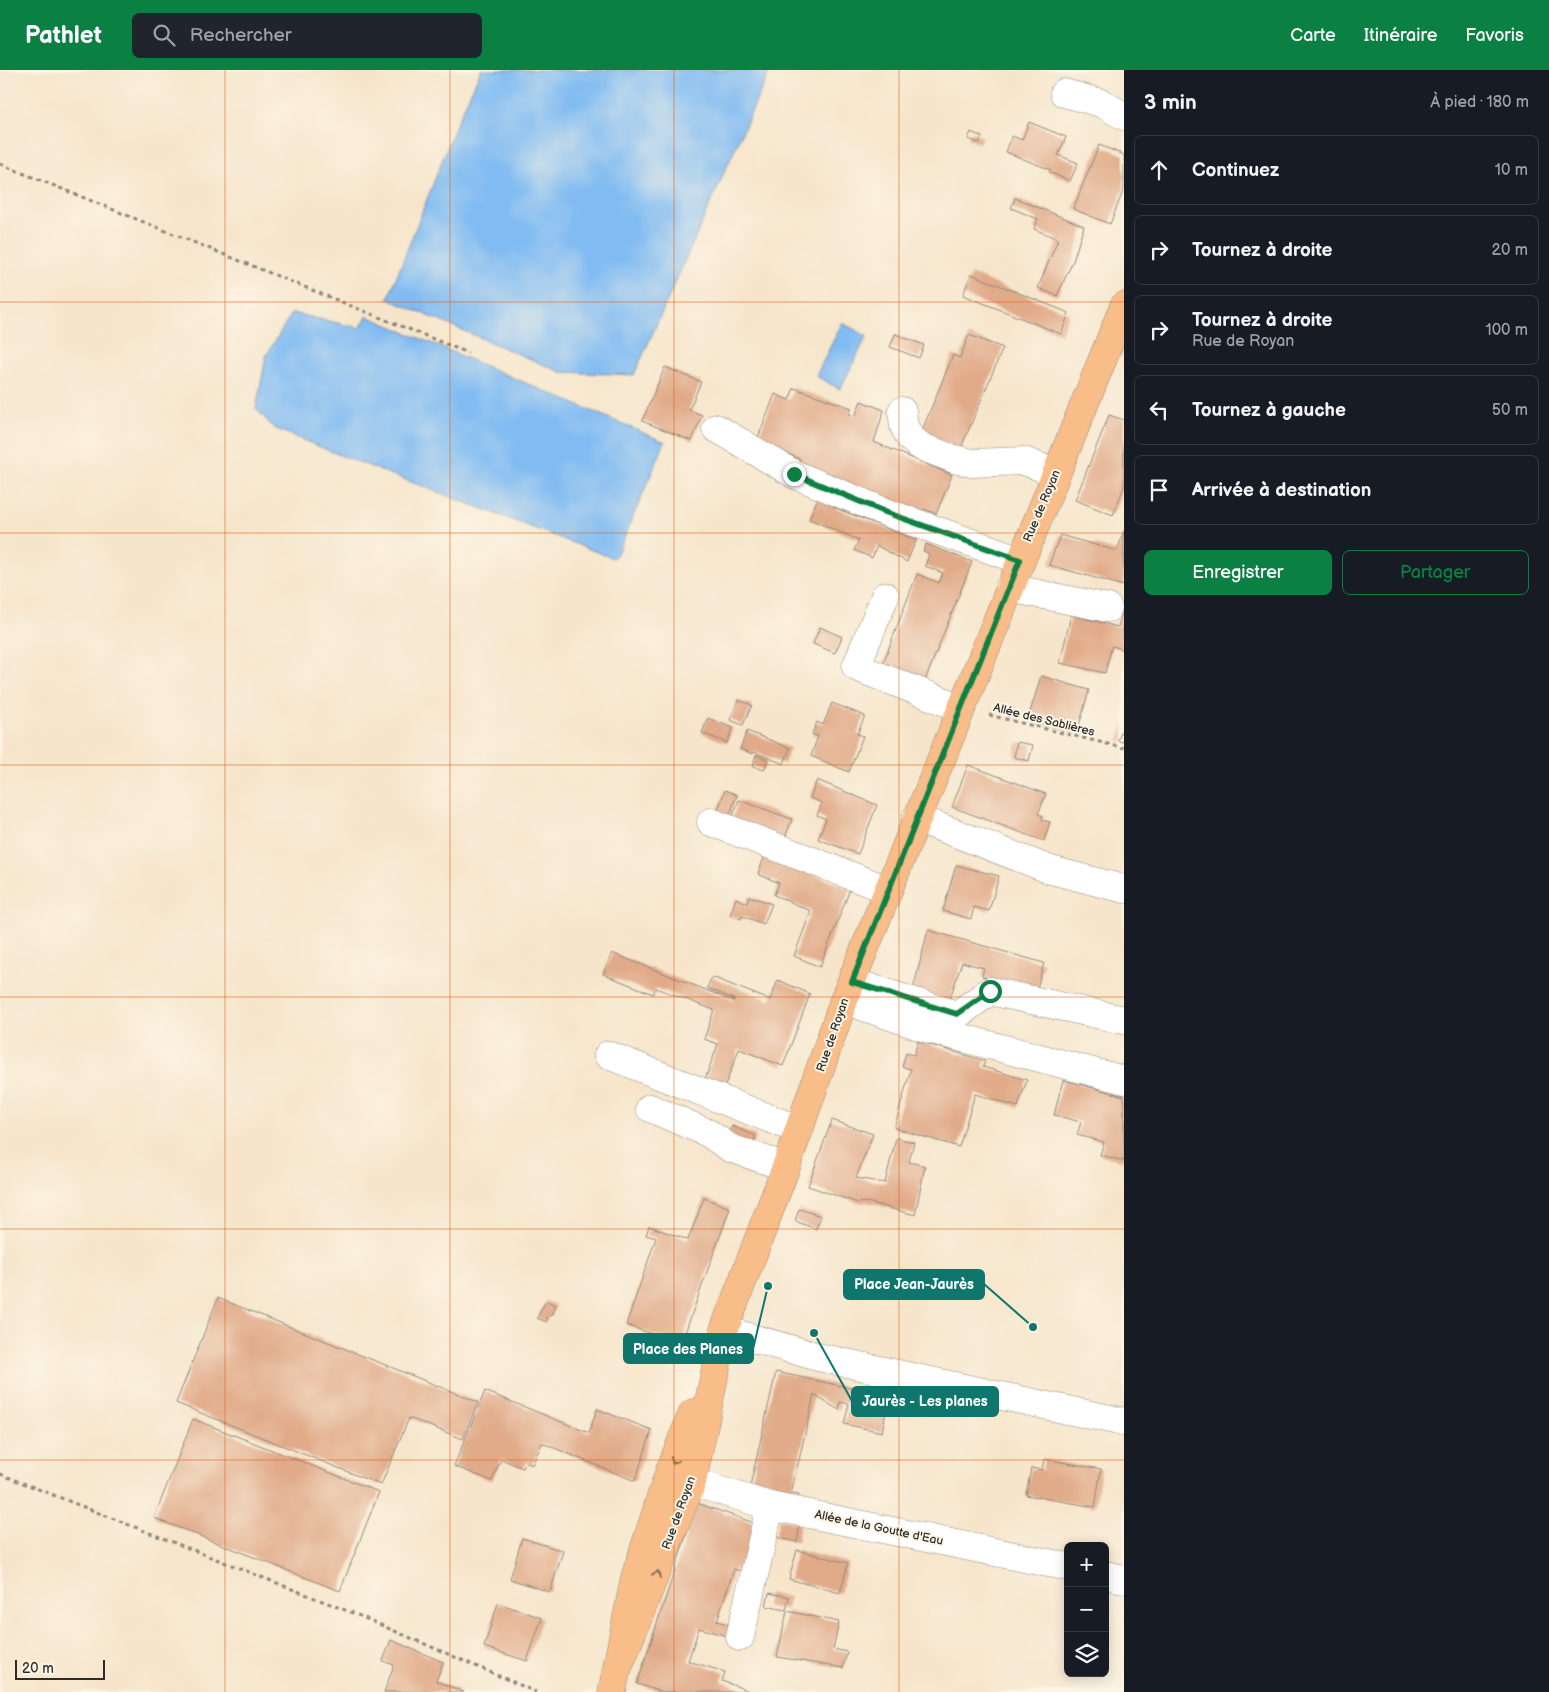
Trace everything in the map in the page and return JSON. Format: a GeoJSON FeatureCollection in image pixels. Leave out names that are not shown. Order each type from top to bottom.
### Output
{"type":"FeatureCollection","features":[{"type":"Feature","properties":{"kind":"main road","name":"Rue de Royan"},"geometry":{"type":"LineString","coordinates":[[615,1680],[637,1570],[670,1470],[721,1341],[786,1167],[848,991],[916,818],[1124,306]]}},
{"type":"Feature","properties":{"kind":"main road","name":"Rue de Royan"},"geometry":{"type":"LineString","coordinates":[[615,1680],[692,1482],[721,1341]]}},
{"type":"Feature","properties":{"kind":"street"},"geometry":{"type":"LineString","coordinates":[[1064,93],[1101,104],[1124,116]]}},
{"type":"Feature","properties":{"kind":"street"},"geometry":{"type":"LineString","coordinates":[[902,412],[904,426],[910,438],[922,447],[954,459],[972,463],[1024,461],[1056,473]]}},
{"type":"Feature","properties":{"kind":"street"},"geometry":{"type":"LineString","coordinates":[[716,428],[794,474],[885,512],[1020,560]]}},
{"type":"Feature","properties":{"kind":"street"},"geometry":{"type":"LineString","coordinates":[[1009,588],[1108,608]]}},
{"type":"Feature","properties":{"kind":"street"},"geometry":{"type":"LineString","coordinates":[[885,596],[856,666],[961,708]]}},
{"type":"Feature","properties":{"kind":"street"},"geometry":{"type":"LineString","coordinates":[[916,818],[1051,870],[1124,889]]}},
{"type":"Feature","properties":{"kind":"street"},"geometry":{"type":"LineString","coordinates":[[711,822],[888,890]]}},
{"type":"Feature","properties":{"kind":"street"},"geometry":{"type":"LineString","coordinates":[[848,991],[957,1014],[990,991],[1124,1020]]}},
{"type":"Feature","properties":{"kind":"street"},"geometry":{"type":"LineString","coordinates":[[848,991],[928,1028],[1124,1080]]}},
{"type":"Feature","properties":{"kind":"street"},"geometry":{"type":"LineString","coordinates":[[608,1055],[799,1130]]}},
{"type":"Feature","properties":{"kind":"street"},"geometry":{"type":"LineString","coordinates":[[650,1108],[708,1133],[730,1148],[786,1167]]}},
{"type":"Feature","properties":{"kind":"street"},"geometry":{"type":"LineString","coordinates":[[721,1341],[818,1357],[1124,1422]]}},
{"type":"Feature","properties":{"kind":"street","name":"Allée de la Goutte d'Eau"},"geometry":{"type":"LineString","coordinates":[[692,1482],[770,1506],[1064,1566]]}},
{"type":"Feature","properties":{"kind":"street"},"geometry":{"type":"LineString","coordinates":[[740,1637],[770,1506]]}},
{"type":"Feature","properties":{"kind":"street"},"geometry":{"type":"LineString","coordinates":[[1109,1576],[1124,1579]]}},
{"type":"Feature","properties":{"kind":"path"},"geometry":{"type":"LineString","coordinates":[[0,164],[468,353]]}},
{"type":"Feature","properties":{"kind":"path","name":"Allée des Sablières"},"geometry":{"type":"LineString","coordinates":[[961,708],[1124,748]]}},
{"type":"Feature","properties":{"kind":"path"},"geometry":{"type":"LineString","coordinates":[[0,1474],[353,1613],[536,1692]]}},
{"type":"Feature","properties":{"kind":"water"},"geometry":{"type":"Polygon","coordinates":[[[481,70],[770,70],[634,375],[561,372],[388,299],[456,125],[481,70]]]}},
{"type":"Feature","properties":{"kind":"water"},"geometry":{"type":"Polygon","coordinates":[[[292,313],[360,328],[367,316],[665,442],[617,554],[613,558],[342,456],[274,428],[256,409],[266,356],[292,313]]]}},
{"type":"Feature","properties":{"kind":"water"},"geometry":{"type":"Polygon","coordinates":[[[842,323],[867,336],[840,389],[816,376],[842,323]]]}},
{"type":"Feature","properties":{"kind":"building"},"geometry":{"type":"Polygon","coordinates":[[[1029,122],[1066,137],[1058,155],[1078,163],[1070,181],[1049,172],[1051,170],[1006,152],[1012,136],[1022,140],[1029,122]]]}},
{"type":"Feature","properties":{"kind":"building"},"geometry":{"type":"Polygon","coordinates":[[[971,132],[982,137],[979,143],[968,139],[971,132]]]}},
{"type":"Feature","properties":{"kind":"building"},"geometry":{"type":"Polygon","coordinates":[[[1099,145],[1124,155],[1124,189],[1110,224],[1073,209],[1099,145]]]}},
{"type":"Feature","properties":{"kind":"building"},"geometry":{"type":"Polygon","coordinates":[[[1015,198],[1084,226],[1073,261],[1057,296],[1038,288],[1058,239],[1034,229],[1038,219],[1011,208],[1015,198]]]}},
{"type":"Feature","properties":{"kind":"building"},"geometry":{"type":"Polygon","coordinates":[[[971,274],[1069,313],[1061,334],[963,295],[971,274]]]}},
{"type":"Feature","properties":{"kind":"building"},"geometry":{"type":"Polygon","coordinates":[[[895,334],[924,345],[919,358],[890,347],[895,334]]]}},
{"type":"Feature","properties":{"kind":"building"},"geometry":{"type":"Polygon","coordinates":[[[969,335],[1003,348],[961,448],[921,433],[953,355],[960,358],[969,335]]]}},
{"type":"Feature","properties":{"kind":"building"},"geometry":{"type":"Polygon","coordinates":[[[665,367],[701,382],[689,410],[702,415],[692,441],[642,421],[665,367]]]}},
{"type":"Feature","properties":{"kind":"building"},"geometry":{"type":"Polygon","coordinates":[[[794,388],[852,408],[849,414],[855,416],[861,401],[884,410],[874,442],[952,475],[936,514],[924,509],[922,513],[795,471],[800,459],[757,440],[775,394],[789,400],[794,388]]]}},
{"type":"Feature","properties":{"kind":"building"},"geometry":{"type":"Polygon","coordinates":[[[1109,415],[1124,420],[1124,487],[1113,515],[1075,500],[1109,415]]]}},
{"type":"Feature","properties":{"kind":"building"},"geometry":{"type":"Polygon","coordinates":[[[818,498],[834,504],[833,507],[916,540],[907,562],[877,546],[872,558],[854,550],[859,540],[809,519],[818,498]]]}},
{"type":"Feature","properties":{"kind":"building"},"geometry":{"type":"Polygon","coordinates":[[[1124,531],[1124,586],[1049,565],[1060,535],[1117,551],[1124,531]]]}},
{"type":"Feature","properties":{"kind":"building"},"geometry":{"type":"Polygon","coordinates":[[[926,544],[972,562],[924,683],[882,666],[917,574],[939,583],[943,573],[925,566],[929,554],[923,551],[926,544]]]}},
{"type":"Feature","properties":{"kind":"building"},"geometry":{"type":"Polygon","coordinates":[[[1124,605],[1124,650],[1112,646],[1105,673],[1060,663],[1071,615],[1118,627],[1124,605]]]}},
{"type":"Feature","properties":{"kind":"building"},"geometry":{"type":"Polygon","coordinates":[[[820,627],[842,637],[835,653],[813,644],[820,627]]]}},
{"type":"Feature","properties":{"kind":"building"},"geometry":{"type":"Polygon","coordinates":[[[1041,676],[1089,690],[1077,733],[1028,719],[1041,676]]]}},
{"type":"Feature","properties":{"kind":"building"},"geometry":{"type":"Polygon","coordinates":[[[738,700],[752,705],[743,725],[730,720],[738,700]]]}},
{"type":"Feature","properties":{"kind":"building"},"geometry":{"type":"Polygon","coordinates":[[[832,703],[865,716],[857,734],[863,736],[849,772],[811,756],[818,736],[812,734],[817,722],[823,725],[832,703]]]}},
{"type":"Feature","properties":{"kind":"building"},"geometry":{"type":"Polygon","coordinates":[[[708,718],[733,728],[727,743],[702,733],[708,718]]]}},
{"type":"Feature","properties":{"kind":"building"},"geometry":{"type":"Polygon","coordinates":[[[1124,723],[1124,742],[1118,741],[1124,723]]]}},
{"type":"Feature","properties":{"kind":"building"},"geometry":{"type":"Polygon","coordinates":[[[747,731],[790,748],[784,764],[754,752],[753,754],[740,749],[747,731]]]}},
{"type":"Feature","properties":{"kind":"building"},"geometry":{"type":"Polygon","coordinates":[[[1017,742],[1033,745],[1029,761],[1014,757],[1017,742]]]}},
{"type":"Feature","properties":{"kind":"building"},"geometry":{"type":"Polygon","coordinates":[[[756,755],[768,760],[764,770],[753,766],[756,755]]]}},
{"type":"Feature","properties":{"kind":"building"},"geometry":{"type":"Polygon","coordinates":[[[968,765],[1046,794],[1038,814],[1043,816],[1042,820],[1050,822],[1044,841],[952,807],[968,765]]]}},
{"type":"Feature","properties":{"kind":"building"},"geometry":{"type":"Polygon","coordinates":[[[817,780],[877,805],[858,854],[818,839],[826,819],[817,815],[822,803],[810,798],[817,780]]]}},
{"type":"Feature","properties":{"kind":"building"},"geometry":{"type":"Polygon","coordinates":[[[725,790],[737,795],[729,817],[717,812],[725,790]]]}},
{"type":"Feature","properties":{"kind":"building"},"geometry":{"type":"Polygon","coordinates":[[[739,800],[792,819],[783,843],[730,823],[739,800]]]}},
{"type":"Feature","properties":{"kind":"building"},"geometry":{"type":"Polygon","coordinates":[[[765,855],[850,889],[820,967],[794,956],[811,911],[774,895],[779,883],[758,874],[765,855]]]}},
{"type":"Feature","properties":{"kind":"building"},"geometry":{"type":"Polygon","coordinates":[[[956,865],[999,876],[989,911],[974,907],[971,919],[943,911],[956,865]]]}},
{"type":"Feature","properties":{"kind":"building"},"geometry":{"type":"Polygon","coordinates":[[[749,896],[772,904],[764,924],[742,916],[741,919],[730,915],[736,898],[747,903],[749,896]]]}},
{"type":"Feature","properties":{"kind":"building"},"geometry":{"type":"Polygon","coordinates":[[[928,930],[1044,963],[1036,992],[982,976],[984,968],[962,962],[948,1004],[912,994],[928,930]]]}},
{"type":"Feature","properties":{"kind":"building"},"geometry":{"type":"Polygon","coordinates":[[[612,953],[734,1001],[734,999],[707,988],[712,977],[770,1000],[778,980],[810,994],[783,1066],[739,1049],[725,1086],[705,1079],[718,1044],[704,1039],[714,1010],[656,988],[653,994],[603,974],[612,953]]]}},
{"type":"Feature","properties":{"kind":"building"},"geometry":{"type":"Polygon","coordinates":[[[918,1041],[985,1061],[983,1067],[1027,1080],[1018,1107],[975,1094],[959,1147],[894,1128],[911,1069],[902,1067],[906,1053],[914,1055],[918,1041]]]}},
{"type":"Feature","properties":{"kind":"building"},"geometry":{"type":"Polygon","coordinates":[[[1063,1080],[1124,1096],[1124,1161],[1100,1155],[1104,1142],[1077,1135],[1081,1122],[1054,1115],[1063,1080]]]}},
{"type":"Feature","properties":{"kind":"building"},"geometry":{"type":"Polygon","coordinates":[[[832,1120],[873,1134],[856,1178],[885,1183],[896,1138],[914,1142],[909,1162],[925,1166],[915,1215],[867,1202],[858,1203],[808,1186],[832,1120]]]}},
{"type":"Feature","properties":{"kind":"building"},"geometry":{"type":"Polygon","coordinates":[[[732,1126],[756,1136],[751,1148],[727,1138],[732,1126]]]}},
{"type":"Feature","properties":{"kind":"building"},"geometry":{"type":"Polygon","coordinates":[[[704,1198],[730,1208],[681,1344],[626,1325],[656,1238],[646,1235],[649,1226],[688,1240],[704,1198]]]}},
{"type":"Feature","properties":{"kind":"building"},"geometry":{"type":"Polygon","coordinates":[[[799,1209],[821,1216],[816,1229],[795,1221],[799,1209]]]}},
{"type":"Feature","properties":{"kind":"building"},"geometry":{"type":"Polygon","coordinates":[[[218,1298],[478,1402],[463,1439],[409,1418],[381,1485],[176,1403],[218,1298]]]}},
{"type":"Feature","properties":{"kind":"building"},"geometry":{"type":"Polygon","coordinates":[[[546,1301],[556,1305],[552,1316],[549,1315],[546,1322],[537,1318],[546,1301]]]}},
{"type":"Feature","properties":{"kind":"building"},"geometry":{"type":"Polygon","coordinates":[[[776,1372],[889,1396],[882,1432],[844,1424],[849,1404],[840,1402],[839,1410],[814,1395],[791,1494],[799,1495],[797,1502],[749,1491],[776,1372]]]}},
{"type":"Feature","properties":{"kind":"building"},"geometry":{"type":"Polygon","coordinates":[[[485,1391],[589,1433],[597,1409],[652,1430],[635,1481],[542,1443],[532,1465],[526,1462],[523,1468],[501,1459],[492,1481],[454,1466],[485,1391]]]}},
{"type":"Feature","properties":{"kind":"building"},"geometry":{"type":"Polygon","coordinates":[[[193,1419],[379,1492],[340,1591],[154,1518],[193,1419]]]}},
{"type":"Feature","properties":{"kind":"building"},"geometry":{"type":"Polygon","coordinates":[[[1044,1459],[1101,1469],[1095,1507],[1026,1495],[1031,1468],[1042,1470],[1044,1459]]]}},
{"type":"Feature","properties":{"kind":"building"},"geometry":{"type":"Polygon","coordinates":[[[697,1503],[751,1522],[756,1529],[744,1572],[734,1569],[717,1621],[730,1625],[727,1636],[699,1628],[688,1661],[725,1672],[722,1681],[752,1692],[662,1692],[637,1684],[697,1503]]]}},
{"type":"Feature","properties":{"kind":"building"},"geometry":{"type":"Polygon","coordinates":[[[779,1519],[800,1524],[797,1542],[775,1537],[779,1519]]]}},
{"type":"Feature","properties":{"kind":"building"},"geometry":{"type":"Polygon","coordinates":[[[522,1538],[563,1551],[550,1592],[510,1579],[522,1538]]]}},
{"type":"Feature","properties":{"kind":"building"},"geometry":{"type":"Polygon","coordinates":[[[797,1550],[848,1563],[840,1593],[789,1579],[797,1550]]]}},
{"type":"Feature","properties":{"kind":"building"},"geometry":{"type":"Polygon","coordinates":[[[769,1593],[789,1597],[786,1610],[766,1606],[769,1593]]]}},
{"type":"Feature","properties":{"kind":"building"},"geometry":{"type":"Polygon","coordinates":[[[498,1603],[542,1618],[527,1661],[484,1647],[498,1603]]]}},
{"type":"Feature","properties":{"kind":"building"},"geometry":{"type":"Polygon","coordinates":[[[787,1611],[839,1622],[833,1649],[847,1652],[843,1668],[777,1657],[787,1611]]]}},
{"type":"Feature","properties":{"kind":"building"},"geometry":{"type":"Polygon","coordinates":[[[391,1640],[443,1662],[436,1681],[464,1692],[384,1692],[394,1665],[383,1661],[391,1640]]]}},
{"type":"Feature","properties":{"kind":"place","name":"Place des Planes"},"geometry":{"type":"Point","coordinates":[768,1286]}},
{"type":"Feature","properties":{"kind":"place","name":"Place Jean-Jaurès"},"geometry":{"type":"Point","coordinates":[1033,1327]}},
{"type":"Feature","properties":{"kind":"place","name":"Jaurès - Les planes"},"geometry":{"type":"Point","coordinates":[814,1333]}},
{"type":"Feature","properties":{"kind":"route"},"geometry":{"type":"LineString","coordinates":[[794,474],[885,512],[1020,560],[852,982],[957,1014],[990,991]]}}]}
